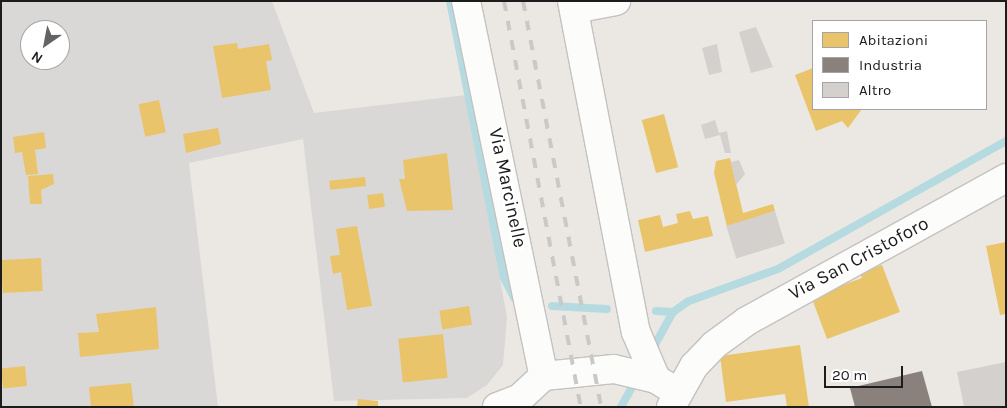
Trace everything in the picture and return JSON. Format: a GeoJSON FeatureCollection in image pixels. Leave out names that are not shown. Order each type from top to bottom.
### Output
{"type":"FeatureCollection","features":[{"type":"Feature","properties":{"kind":"street","name":"Via Marcinelle"},"geometry":{"type":"LineString","coordinates":[[466,1],[544,376]]}},
{"type":"Feature","properties":{"kind":"street"},"geometry":{"type":"LineString","coordinates":[[616,1],[573,5],[636,332],[668,393]]}},
{"type":"Feature","properties":{"kind":"street","name":"Via San Cristoforo"},"geometry":{"type":"LineString","coordinates":[[668,393],[714,344],[775,304],[1006,178]]}},
{"type":"Feature","properties":{"kind":"street"},"geometry":{"type":"LineString","coordinates":[[496,407],[520,398],[544,376],[614,370],[668,393]]}},
{"type":"Feature","properties":{"kind":"shaded area"},"geometry":{"type":"Polygon","coordinates":[[[1,1],[272,1],[314,113],[466,95],[507,317],[503,365],[487,385],[467,398],[334,401],[303,139],[189,163],[218,407],[1,407],[1,1]]]}},
{"type":"Feature","properties":{"kind":"building: Abitazioni"},"geometry":{"type":"Polygon","coordinates":[[[237,43],[238,49],[269,44],[272,60],[266,61],[271,90],[222,98],[213,46],[237,43]]]}},
{"type":"Feature","properties":{"kind":"building: Abitazioni"},"geometry":{"type":"Polygon","coordinates":[[[812,68],[812,110],[861,110],[848,128],[842,121],[816,131],[795,75],[812,68]]]}},
{"type":"Feature","properties":{"kind":"building: Abitazioni"},"geometry":{"type":"Polygon","coordinates":[[[159,100],[166,132],[145,137],[138,104],[159,100]]]}},
{"type":"Feature","properties":{"kind":"building: Abitazioni"},"geometry":{"type":"Polygon","coordinates":[[[664,114],[678,167],[656,173],[642,120],[664,114]]]}},
{"type":"Feature","properties":{"kind":"building: Abitazioni"},"geometry":{"type":"Polygon","coordinates":[[[218,128],[221,144],[186,153],[183,134],[218,128]]]}},
{"type":"Feature","properties":{"kind":"building: Abitazioni"},"geometry":{"type":"Polygon","coordinates":[[[44,132],[46,148],[35,150],[38,174],[26,175],[22,152],[15,153],[13,137],[44,132]]]}},
{"type":"Feature","properties":{"kind":"building: Abitazioni"},"geometry":{"type":"Polygon","coordinates":[[[447,153],[453,210],[407,211],[399,179],[405,179],[403,160],[447,153]]]}},
{"type":"Feature","properties":{"kind":"building: Abitazioni"},"geometry":{"type":"Polygon","coordinates":[[[730,158],[743,213],[773,204],[775,211],[727,227],[714,173],[716,161],[730,158]]]}},
{"type":"Feature","properties":{"kind":"building: Abitazioni"},"geometry":{"type":"Polygon","coordinates":[[[53,174],[54,184],[41,190],[42,204],[30,204],[28,176],[53,174]]]}},
{"type":"Feature","properties":{"kind":"building: Abitazioni"},"geometry":{"type":"Polygon","coordinates":[[[365,177],[366,186],[330,190],[329,181],[365,177]]]}},
{"type":"Feature","properties":{"kind":"building: Abitazioni"},"geometry":{"type":"Polygon","coordinates":[[[383,193],[385,207],[369,209],[367,195],[383,193]]]}},
{"type":"Feature","properties":{"kind":"building: Abitazioni"},"geometry":{"type":"Polygon","coordinates":[[[690,211],[693,219],[708,216],[713,236],[645,252],[638,220],[660,215],[663,227],[678,223],[676,214],[690,211]]]}},
{"type":"Feature","properties":{"kind":"building: Abitazioni"},"geometry":{"type":"Polygon","coordinates":[[[357,226],[372,306],[347,310],[341,272],[333,274],[330,256],[340,255],[336,229],[357,226]]]}},
{"type":"Feature","properties":{"kind":"building: Abitazioni"},"geometry":{"type":"Polygon","coordinates":[[[1006,242],[1006,314],[1000,315],[986,246],[1006,242]]]}},
{"type":"Feature","properties":{"kind":"building: Abitazioni"},"geometry":{"type":"Polygon","coordinates":[[[41,258],[43,291],[3,293],[1,260],[41,258]]]}},
{"type":"Feature","properties":{"kind":"building: Abitazioni"},"geometry":{"type":"Polygon","coordinates":[[[882,265],[900,312],[827,339],[811,296],[862,278],[860,273],[882,265]]]}},
{"type":"Feature","properties":{"kind":"building: Abitazioni"},"geometry":{"type":"Polygon","coordinates":[[[469,306],[472,325],[442,329],[439,311],[469,306]]]}},
{"type":"Feature","properties":{"kind":"building: Abitazioni"},"geometry":{"type":"Polygon","coordinates":[[[156,307],[159,349],[80,357],[78,333],[99,332],[96,314],[156,307]]]}},
{"type":"Feature","properties":{"kind":"building: Abitazioni"},"geometry":{"type":"Polygon","coordinates":[[[443,334],[448,378],[403,382],[398,339],[443,334]]]}},
{"type":"Feature","properties":{"kind":"building: Abitazioni"},"geometry":{"type":"Polygon","coordinates":[[[800,345],[809,407],[787,407],[785,394],[726,402],[720,356],[800,345]]]}},
{"type":"Feature","properties":{"kind":"building: Abitazioni"},"geometry":{"type":"Polygon","coordinates":[[[25,366],[27,386],[3,388],[1,369],[25,366]]]}},
{"type":"Feature","properties":{"kind":"building: Abitazioni"},"geometry":{"type":"Polygon","coordinates":[[[131,383],[134,407],[91,407],[89,387],[131,383]]]}},
{"type":"Feature","properties":{"kind":"building: Abitazioni"},"geometry":{"type":"Polygon","coordinates":[[[358,399],[378,401],[378,407],[357,406],[358,399]]]}},
{"type":"Feature","properties":{"kind":"building: Industria"},"geometry":{"type":"Polygon","coordinates":[[[922,371],[932,407],[855,407],[850,388],[922,371]]]}},
{"type":"Feature","properties":{"kind":"building: Altro"},"geometry":{"type":"Polygon","coordinates":[[[756,27],[773,67],[751,73],[739,32],[756,27]]]}},
{"type":"Feature","properties":{"kind":"building: Altro"},"geometry":{"type":"Polygon","coordinates":[[[717,44],[722,72],[709,75],[702,48],[717,44]]]}},
{"type":"Feature","properties":{"kind":"building: Altro"},"geometry":{"type":"Polygon","coordinates":[[[715,120],[719,133],[727,131],[731,153],[725,153],[720,135],[705,139],[701,125],[715,120]]]}},
{"type":"Feature","properties":{"kind":"building: Altro"},"geometry":{"type":"Polygon","coordinates":[[[739,160],[745,174],[736,185],[731,162],[739,160]]]}},
{"type":"Feature","properties":{"kind":"building: Altro"},"geometry":{"type":"Polygon","coordinates":[[[775,211],[785,244],[736,258],[726,226],[775,211]]]}},
{"type":"Feature","properties":{"kind":"building: Altro"},"geometry":{"type":"Polygon","coordinates":[[[1006,362],[1006,407],[964,407],[957,372],[1006,362]]]}},
{"type":"Feature","properties":{"kind":"waterway"},"geometry":{"type":"LineString","coordinates":[[450,1],[504,278],[514,298]]}},
{"type":"Feature","properties":{"kind":"waterway"},"geometry":{"type":"LineString","coordinates":[[652,350],[673,312],[689,301],[778,269],[1006,141]]}},
{"type":"Feature","properties":{"kind":"waterway"},"geometry":{"type":"LineString","coordinates":[[552,306],[607,309]]}},
{"type":"Feature","properties":{"kind":"waterway"},"geometry":{"type":"LineString","coordinates":[[656,311],[673,312]]}},
{"type":"Feature","properties":{"kind":"waterway"},"geometry":{"type":"LineString","coordinates":[[621,407],[636,380]]}},
{"type":"Feature","properties":{"kind":"railway"},"geometry":{"type":"LineString","coordinates":[[504,1],[581,407]]}},
{"type":"Feature","properties":{"kind":"railway"},"geometry":{"type":"LineString","coordinates":[[523,1],[601,407]]}}]}
